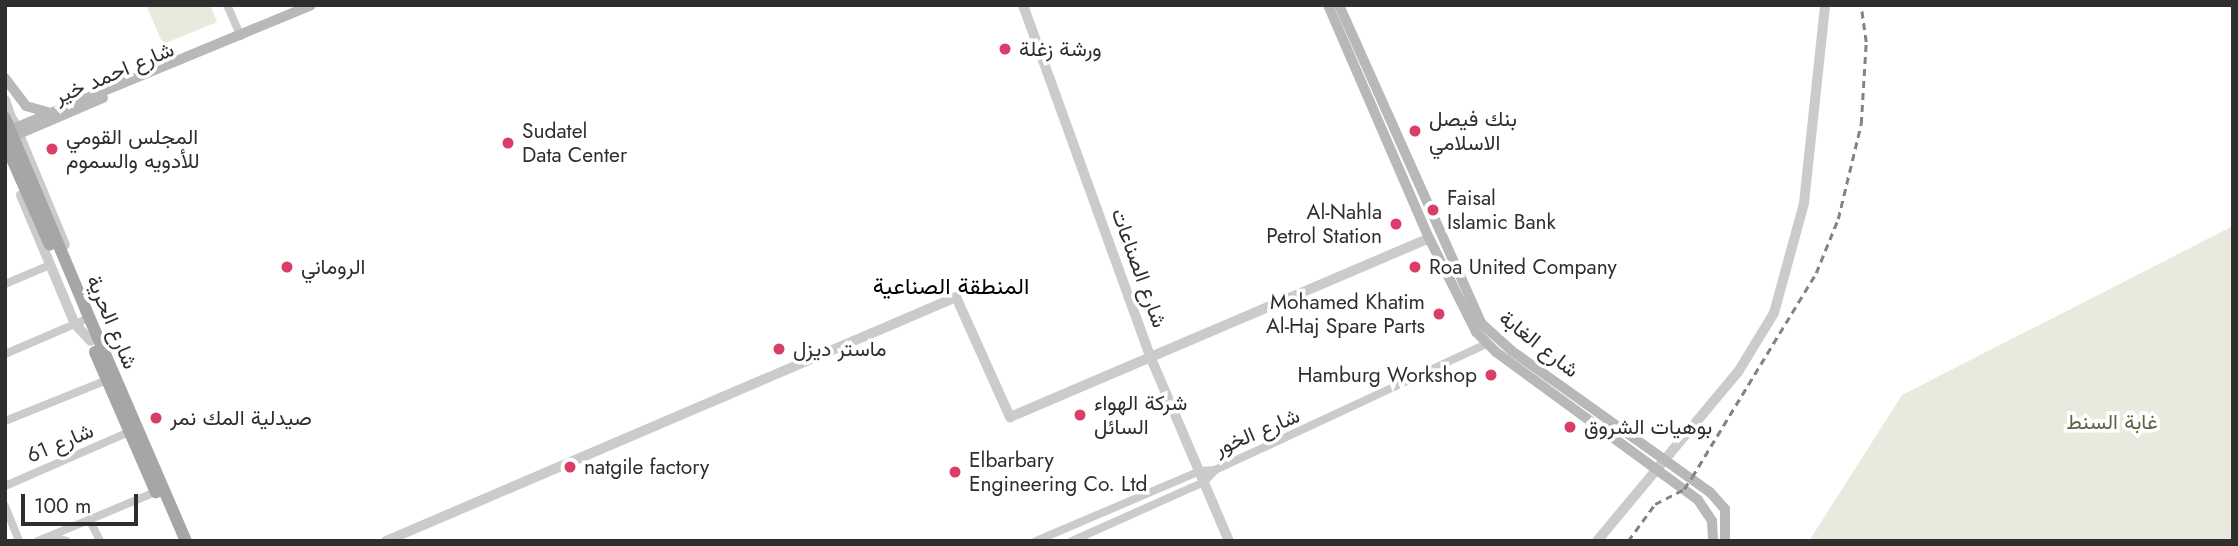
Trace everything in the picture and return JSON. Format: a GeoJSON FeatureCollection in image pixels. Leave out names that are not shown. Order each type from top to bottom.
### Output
{"type":"FeatureCollection","features":[{"type":"Feature","properties":{"kind":"main road","name":"شارع احمد خير"},"geometry":{"type":"LineString","coordinates":[[10,132],[311,5]]}},
{"type":"Feature","properties":{"kind":"main road","name":"شارع الغابة"},"geometry":{"type":"LineString","coordinates":[[1328,5],[1429,238],[1468,320],[1487,344],[1662,465],[1717,499],[1728,521],[1725,541]]}},
{"type":"Feature","properties":{"kind":"main road","name":"شارع الغابة"},"geometry":{"type":"LineString","coordinates":[[1339,5],[1482,324],[1511,351],[1662,465],[1705,508],[1712,520],[1713,541]]}},
{"type":"Feature","properties":{"kind":"main road","name":"شارع احمد خير"},"geometry":{"type":"LineString","coordinates":[[10,132],[50,113],[239,37]]}},
{"type":"Feature","properties":{"kind":"main road"},"geometry":{"type":"LineString","coordinates":[[5,78],[26,106],[50,113]]}},
{"type":"Feature","properties":{"kind":"main road","name":"شارع الحرية"},"geometry":{"type":"LineString","coordinates":[[10,132],[81,317]]}},
{"type":"Feature","properties":{"kind":"main road","name":"شارع الحرية"},"geometry":{"type":"LineString","coordinates":[[10,132],[81,317],[186,541]]}},
{"type":"Feature","properties":{"kind":"main road","name":"شارع الحرية"},"geometry":{"type":"LineString","coordinates":[[92,336],[107,380],[177,541]]}},
{"type":"Feature","properties":{"kind":"street"},"geometry":{"type":"LineString","coordinates":[[227,5],[239,37]]}},
{"type":"Feature","properties":{"kind":"street","name":"شارع الصناعات"},"geometry":{"type":"LineString","coordinates":[[1023,5],[1150,356],[1229,541]]}},
{"type":"Feature","properties":{"kind":"street"},"geometry":{"type":"LineString","coordinates":[[1597,541],[1752,354],[1782,292],[1807,187],[1825,5]]}},
{"type":"Feature","properties":{"kind":"street"},"geometry":{"type":"LineString","coordinates":[[5,100],[10,132],[94,316],[92,336]]}},
{"type":"Feature","properties":{"kind":"street"},"geometry":{"type":"LineString","coordinates":[[5,155],[50,265],[81,317],[5,354]]}},
{"type":"Feature","properties":{"kind":"street"},"geometry":{"type":"LineString","coordinates":[[386,541],[956,297],[1010,417],[1429,238]]}},
{"type":"Feature","properties":{"kind":"street"},"geometry":{"type":"LineString","coordinates":[[5,284],[50,265]]}},
{"type":"Feature","properties":{"kind":"street","name":"شارع الخور"},"geometry":{"type":"LineString","coordinates":[[1036,541],[1199,471],[1215,470],[1487,344]]}},
{"type":"Feature","properties":{"kind":"street"},"geometry":{"type":"LineString","coordinates":[[5,421],[107,380]]}},
{"type":"Feature","properties":{"kind":"street","name":"شارع 61"},"geometry":{"type":"LineString","coordinates":[[5,486],[129,432]]}},
{"type":"Feature","properties":{"kind":"street"},"geometry":{"type":"LineString","coordinates":[[1072,541],[1204,482],[1215,470]]}},
{"type":"Feature","properties":{"kind":"street"},"geometry":{"type":"LineString","coordinates":[[38,541],[156,492]]}},
{"type":"Feature","properties":{"kind":"street"},"geometry":{"type":"LineString","coordinates":[[5,506],[19,541]]}},
{"type":"Feature","properties":{"kind":"street"},"geometry":{"type":"LineString","coordinates":[[90,521],[100,541]]}},
{"type":"Feature","properties":{"kind":"street"},"geometry":{"type":"LineString","coordinates":[[49,537],[67,541]]}},
{"type":"Feature","properties":{"kind":"green space"},"geometry":{"type":"Polygon","coordinates":[[[146,5],[210,5],[217,22],[163,44],[146,5]]]}},
{"type":"Feature","properties":{"kind":"green space","name":"غابة السنط"},"geometry":{"type":"Polygon","coordinates":[[[2233,226],[2233,541],[1809,541],[1902,395],[2233,226]]]}},
{"type":"Feature","properties":{"kind":"railway"},"geometry":{"type":"LineString","coordinates":[[1628,541],[1655,504],[1684,489],[1816,273],[1838,219],[1861,124],[1866,42],[1861,5]]}},
{"type":"Feature","properties":{"kind":"place","name":"ورشة زغلة"},"geometry":{"type":"Point","coordinates":[1005,49]}},
{"type":"Feature","properties":{"kind":"place","name":"بنك فيصل الاسلامي"},"geometry":{"type":"Point","coordinates":[1415,131]}},
{"type":"Feature","properties":{"kind":"place","name":"Sudatel Data Center"},"geometry":{"type":"Point","coordinates":[508,143]}},
{"type":"Feature","properties":{"kind":"place","name":"المجلس القومي للأدويه والسموم"},"geometry":{"type":"Point","coordinates":[52,149]}},
{"type":"Feature","properties":{"kind":"place","name":"Faisal Islamic Bank"},"geometry":{"type":"Point","coordinates":[1433,210]}},
{"type":"Feature","properties":{"kind":"place","name":"Al-Nahla Petrol Station"},"geometry":{"type":"Point","coordinates":[1396,224]}},
{"type":"Feature","properties":{"kind":"place","name":"الروماني"},"geometry":{"type":"Point","coordinates":[287,267]}},
{"type":"Feature","properties":{"kind":"place","name":"Roa United Company"},"geometry":{"type":"Point","coordinates":[1415,267]}},
{"type":"Feature","properties":{"kind":"place","name":"Mohamed Khatim Al-Haj Spare Parts"},"geometry":{"type":"Point","coordinates":[1439,314]}},
{"type":"Feature","properties":{"kind":"place","name":"ماستر ديزل"},"geometry":{"type":"Point","coordinates":[779,349]}},
{"type":"Feature","properties":{"kind":"place","name":"Hamburg Workshop"},"geometry":{"type":"Point","coordinates":[1491,375]}},
{"type":"Feature","properties":{"kind":"place","name":"شركة الهواء السائل"},"geometry":{"type":"Point","coordinates":[1080,415]}},
{"type":"Feature","properties":{"kind":"place","name":"صيدلية المك نمر"},"geometry":{"type":"Point","coordinates":[156,418]}},
{"type":"Feature","properties":{"kind":"place","name":"بوهيات الشروق"},"geometry":{"type":"Point","coordinates":[1570,427]}},
{"type":"Feature","properties":{"kind":"place","name":"natgile factory"},"geometry":{"type":"Point","coordinates":[570,467]}},
{"type":"Feature","properties":{"kind":"place","name":"Elbarbary Engineering Co. Ltd"},"geometry":{"type":"Point","coordinates":[955,472]}},
{"type":"Feature","properties":{"kind":"district","name":"المنطقة الصناعية"},"geometry":{"type":"Point","coordinates":[951,286]}}]}
